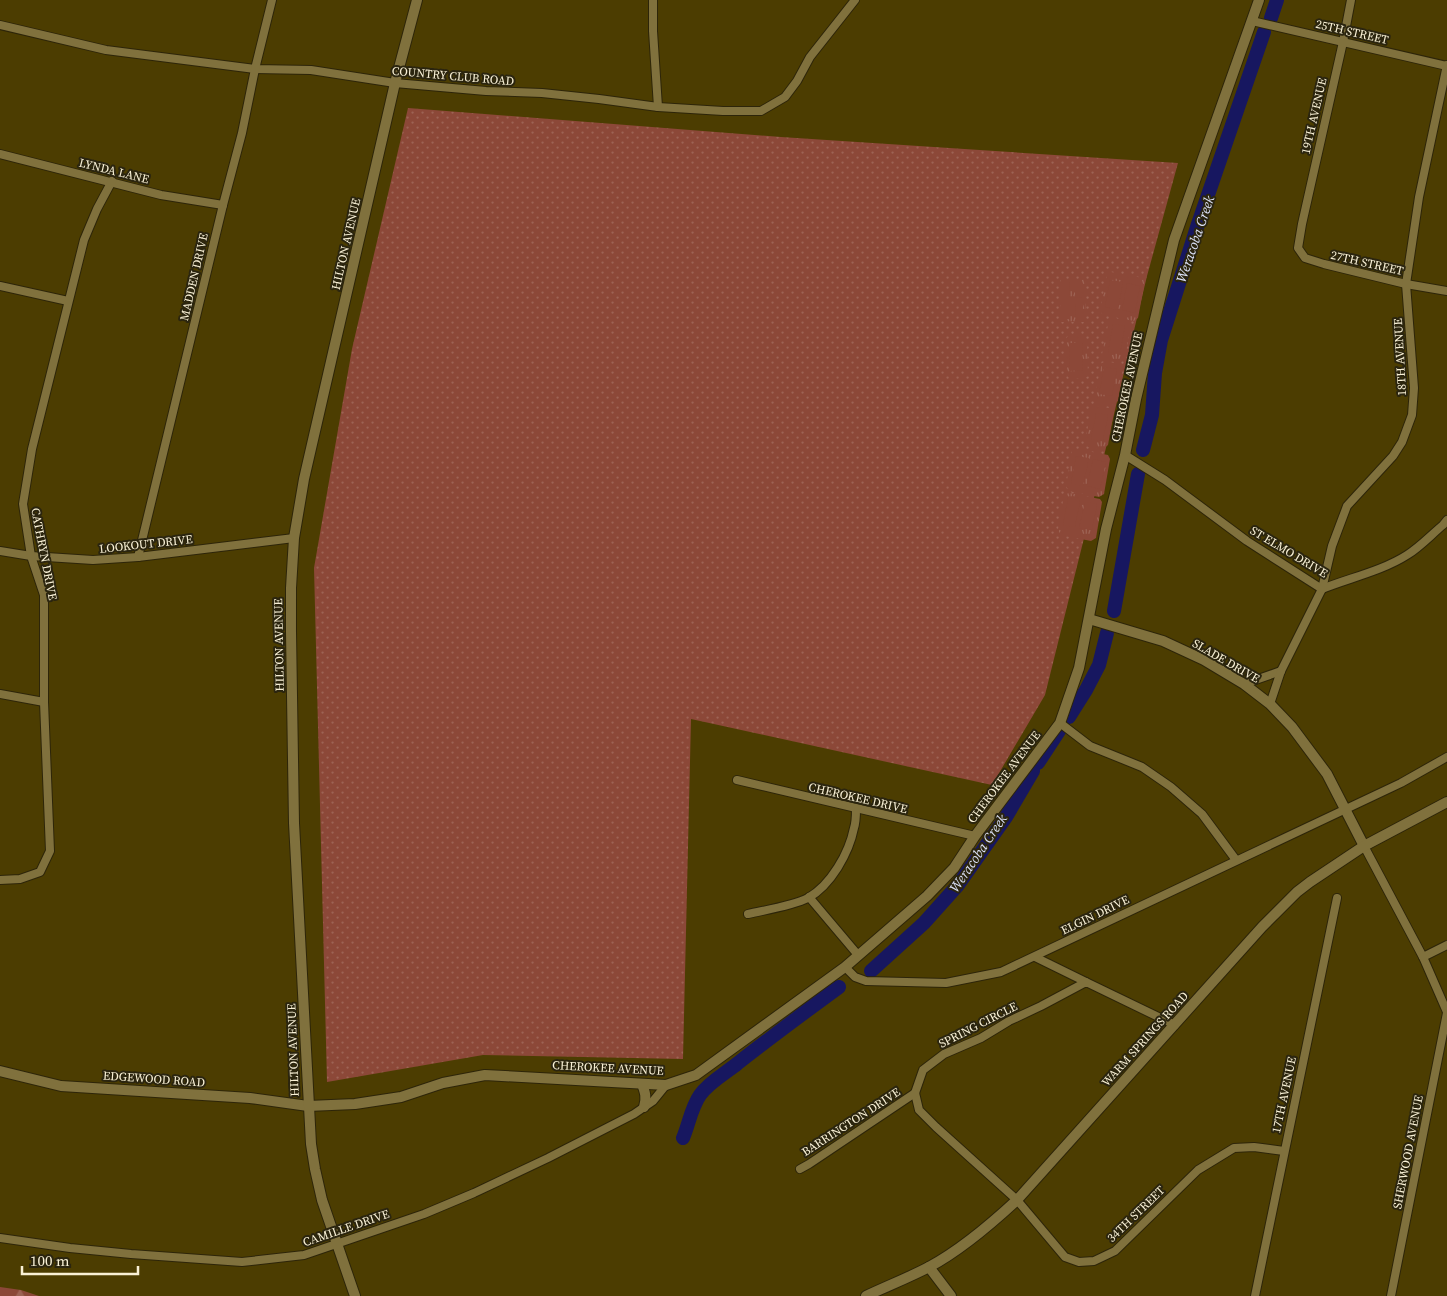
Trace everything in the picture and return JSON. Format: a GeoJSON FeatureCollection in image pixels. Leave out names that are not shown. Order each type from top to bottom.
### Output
{"type":"FeatureCollection","features":[{"type":"Feature","properties":{"kind":"street","name":"HILTON AVENUE"},"geometry":{"type":"LineString","coordinates":[[355,1296],[322,1200],[314,1169],[311,1144],[294,823],[291,588],[294,538],[304,479],[395,83],[417,0]]}},
{"type":"Feature","properties":{"kind":"street"},"geometry":{"type":"LineString","coordinates":[[653,0],[658,107]]}},
{"type":"Feature","properties":{"kind":"street","name":"COUNTRY CLUB ROAD"},"geometry":{"type":"LineString","coordinates":[[0,25],[106,50],[255,69],[310,70],[395,83],[599,98],[658,107],[761,111],[785,97],[810,57],[855,0]]}},
{"type":"Feature","properties":{"kind":"street","name":"CHEROKEE AVENUE"},"geometry":{"type":"LineString","coordinates":[[308,1106],[355,1104],[401,1097],[443,1083],[485,1075],[666,1085],[696,1075],[845,967],[901,919],[954,868],[975,836],[1060,723],[1078,668],[1106,529],[1126,455],[1136,399],[1174,240],[1259,0]]}},
{"type":"Feature","properties":{"kind":"street","name":"19TH AVENUE"},"geometry":{"type":"LineString","coordinates":[[1300,237],[1351,0]]}},
{"type":"Feature","properties":{"kind":"street","name":"MADDEN DRIVE"},"geometry":{"type":"LineString","coordinates":[[138,557],[242,133],[255,69],[272,1]]}},
{"type":"Feature","properties":{"kind":"street","name":"25TH STREET"},"geometry":{"type":"LineString","coordinates":[[1252,21],[1447,66]]}},
{"type":"Feature","properties":{"kind":"street","name":"18TH AVENUE"},"geometry":{"type":"LineString","coordinates":[[1270,704],[1281,671],[1322,588],[1332,546],[1346,506],[1393,456],[1402,442],[1412,415],[1414,388],[1406,284],[1418,197],[1447,66]]}},
{"type":"Feature","properties":{"kind":"street","name":"LYNDA LANE"},"geometry":{"type":"LineString","coordinates":[[0,154],[161,194],[223,205]]}},
{"type":"Feature","properties":{"kind":"street","name":"CATHRYN DRIVE"},"geometry":{"type":"LineString","coordinates":[[0,880],[20,880],[40,872],[50,851],[44,702],[44,595],[32,556],[23,504],[32,449],[84,240],[112,181]]}},
{"type":"Feature","properties":{"kind":"street","name":"27TH STREET"},"geometry":{"type":"LineString","coordinates":[[1300,237],[1298,248],[1306,258],[1360,274],[1447,291]]}},
{"type":"Feature","properties":{"kind":"street"},"geometry":{"type":"LineString","coordinates":[[0,286],[68,302]]}},
{"type":"Feature","properties":{"kind":"street","name":"ST ELMO DRIVE"},"geometry":{"type":"LineString","coordinates":[[1126,455],[1165,480],[1246,541],[1322,588],[1371,572],[1407,556],[1446,524]]}},
{"type":"Feature","properties":{"kind":"street","name":"LOOKOUT DRIVE"},"geometry":{"type":"LineString","coordinates":[[0,551],[32,556],[93,560],[138,557],[294,538]]}},
{"type":"Feature","properties":{"kind":"street","name":"SLADE DRIVE"},"geometry":{"type":"LineString","coordinates":[[1089,619],[1163,641],[1204,660],[1244,684],[1270,704],[1292,727],[1328,774],[1364,846]]}},
{"type":"Feature","properties":{"kind":"street"},"geometry":{"type":"LineString","coordinates":[[1244,684],[1281,671]]}},
{"type":"Feature","properties":{"kind":"street"},"geometry":{"type":"LineString","coordinates":[[0,694],[44,702]]}},
{"type":"Feature","properties":{"kind":"street"},"geometry":{"type":"LineString","coordinates":[[1060,723],[1090,746],[1142,767],[1171,786],[1202,814],[1236,860]]}},
{"type":"Feature","properties":{"kind":"street","name":"ELGIN DRIVE"},"geometry":{"type":"LineString","coordinates":[[845,967],[855,977],[866,982],[946,983],[1001,972],[1345,810],[1401,783],[1447,757]]}},
{"type":"Feature","properties":{"kind":"street","name":"CHEROKEE DRIVE"},"geometry":{"type":"LineString","coordinates":[[737,780],[975,836]]}},
{"type":"Feature","properties":{"kind":"street","name":"WARM SPRINGS ROAD"},"geometry":{"type":"LineString","coordinates":[[866,1296],[929,1267],[982,1231],[1017,1200],[1262,927],[1296,892],[1364,846],[1447,802]]}},
{"type":"Feature","properties":{"kind":"street"},"geometry":{"type":"LineString","coordinates":[[748,914],[779,907],[809,897],[827,882],[835,872],[847,848],[854,829],[856,809]]}},
{"type":"Feature","properties":{"kind":"street"},"geometry":{"type":"LineString","coordinates":[[1364,846],[1423,957],[1444,999],[1447,1012]]}},
{"type":"Feature","properties":{"kind":"street"},"geometry":{"type":"LineString","coordinates":[[809,897],[858,955]]}},
{"type":"Feature","properties":{"kind":"street","name":"17TH AVENUE"},"geometry":{"type":"LineString","coordinates":[[1255,1296],[1336,898]]}},
{"type":"Feature","properties":{"kind":"street"},"geometry":{"type":"LineString","coordinates":[[1423,957],[1447,945]]}},
{"type":"Feature","properties":{"kind":"street"},"geometry":{"type":"LineString","coordinates":[[1035,957],[1175,1024]]}},
{"type":"Feature","properties":{"kind":"street","name":"SPRING CIRCLE"},"geometry":{"type":"LineString","coordinates":[[915,1093],[924,1070],[944,1054],[981,1038],[1009,1021],[1086,982]]}},
{"type":"Feature","properties":{"kind":"street","name":"SHERWOOD AVENUE"},"geometry":{"type":"LineString","coordinates":[[1391,1296],[1447,1012]]}},
{"type":"Feature","properties":{"kind":"street","name":"EDGEWOOD ROAD"},"geometry":{"type":"LineString","coordinates":[[0,1071],[61,1086],[250,1098],[308,1106]]}},
{"type":"Feature","properties":{"kind":"street"},"geometry":{"type":"LineString","coordinates":[[642,1084],[646,1100],[644,1107]]}},
{"type":"Feature","properties":{"kind":"street","name":"CAMILLE DRIVE"},"geometry":{"type":"LineString","coordinates":[[0,1238],[96,1251],[242,1262],[304,1255],[424,1214],[474,1193],[634,1114],[652,1101],[666,1085]]}},
{"type":"Feature","properties":{"kind":"street"},"geometry":{"type":"LineString","coordinates":[[915,1093],[919,1110],[1017,1200]]}},
{"type":"Feature","properties":{"kind":"street","name":"BARRINGTON DRIVE"},"geometry":{"type":"LineString","coordinates":[[800,1169],[818,1159],[915,1093]]}},
{"type":"Feature","properties":{"kind":"street","name":"34TH STREET"},"geometry":{"type":"LineString","coordinates":[[1017,1200],[1065,1257],[1079,1262],[1094,1261],[1115,1251],[1198,1170],[1214,1159],[1234,1148],[1254,1147],[1284,1151]]}},
{"type":"Feature","properties":{"kind":"street"},"geometry":{"type":"LineString","coordinates":[[929,1267],[951,1296]]}},
{"type":"Feature","properties":{"kind":"green space"},"geometry":{"type":"Polygon","coordinates":[[[408,108],[781,137],[1178,163],[1147,276],[1045,695],[992,785],[691,719],[683,1059],[483,1055],[327,1082],[314,568],[352,349],[408,108]]]}},
{"type":"Feature","properties":{"kind":"green space"},"geometry":{"type":"Polygon","coordinates":[[[1111,272],[1143,278],[1145,281],[1138,318],[1134,321],[1103,315],[1100,311],[1107,275],[1111,272]]]}},
{"type":"Feature","properties":{"kind":"green space"},"geometry":{"type":"Polygon","coordinates":[[[1060,279],[1085,279],[1086,322],[1061,322],[1060,279]]]}},
{"type":"Feature","properties":{"kind":"green space"},"geometry":{"type":"Polygon","coordinates":[[[1110,280],[1123,282],[1118,310],[1105,307],[1110,280]]]}},
{"type":"Feature","properties":{"kind":"green space"},"geometry":{"type":"Polygon","coordinates":[[[1062,282],[1069,282],[1070,298],[1062,298],[1062,282]]]}},
{"type":"Feature","properties":{"kind":"green space"},"geometry":{"type":"Polygon","coordinates":[[[1075,282],[1082,282],[1082,297],[1075,298],[1075,282]]]}},
{"type":"Feature","properties":{"kind":"green space"},"geometry":{"type":"Polygon","coordinates":[[[1127,283],[1140,286],[1135,313],[1122,310],[1127,283]]]}},
{"type":"Feature","properties":{"kind":"green space"},"geometry":{"type":"Polygon","coordinates":[[[1063,303],[1070,303],[1070,319],[1063,319],[1063,303]]]}},
{"type":"Feature","properties":{"kind":"green space"},"geometry":{"type":"Polygon","coordinates":[[[1075,303],[1083,303],[1083,319],[1076,319],[1075,303]]]}},
{"type":"Feature","properties":{"kind":"green space"},"geometry":{"type":"Polygon","coordinates":[[[1114,318],[1131,324],[1125,358],[1119,363],[1105,360],[1102,354],[1109,320],[1114,318]]]}},
{"type":"Feature","properties":{"kind":"green space"},"geometry":{"type":"Polygon","coordinates":[[[1113,324],[1125,326],[1120,354],[1108,352],[1113,324]]]}},
{"type":"Feature","properties":{"kind":"green space"},"geometry":{"type":"Polygon","coordinates":[[[1083,335],[1087,340],[1088,376],[1083,379],[1069,378],[1066,374],[1065,340],[1068,336],[1083,335]]]}},
{"type":"Feature","properties":{"kind":"green space"},"geometry":{"type":"Polygon","coordinates":[[[1069,343],[1082,343],[1083,370],[1070,371],[1069,343]]]}},
{"type":"Feature","properties":{"kind":"green space"},"geometry":{"type":"Polygon","coordinates":[[[1106,361],[1123,367],[1118,401],[1111,406],[1097,403],[1094,397],[1102,363],[1106,361]]]}},
{"type":"Feature","properties":{"kind":"green space"},"geometry":{"type":"Polygon","coordinates":[[[1104,367],[1117,369],[1112,396],[1099,394],[1104,367]]]}},
{"type":"Feature","properties":{"kind":"green space"},"geometry":{"type":"Polygon","coordinates":[[[1097,406],[1114,411],[1108,445],[1102,450],[1088,447],[1085,441],[1092,407],[1097,406]]]}},
{"type":"Feature","properties":{"kind":"green space"},"geometry":{"type":"Polygon","coordinates":[[[1096,413],[1108,415],[1103,441],[1091,439],[1096,413]]]}},
{"type":"Feature","properties":{"kind":"green space"},"geometry":{"type":"Polygon","coordinates":[[[1077,449],[1108,455],[1110,459],[1104,494],[1099,497],[1069,491],[1066,486],[1072,451],[1077,449]]]}},
{"type":"Feature","properties":{"kind":"green space"},"geometry":{"type":"Polygon","coordinates":[[[1076,456],[1089,458],[1083,486],[1071,483],[1076,456]]]}},
{"type":"Feature","properties":{"kind":"green space"},"geometry":{"type":"Polygon","coordinates":[[[1093,459],[1106,462],[1100,489],[1087,486],[1093,459]]]}},
{"type":"Feature","properties":{"kind":"green space"},"geometry":{"type":"Polygon","coordinates":[[[1069,493],[1100,499],[1102,502],[1096,538],[1091,541],[1061,535],[1058,530],[1064,495],[1069,493]]]}},
{"type":"Feature","properties":{"kind":"green space"},"geometry":{"type":"Polygon","coordinates":[[[1068,498],[1080,501],[1075,527],[1063,525],[1068,498]]]}},
{"type":"Feature","properties":{"kind":"green space"},"geometry":{"type":"Polygon","coordinates":[[[1085,502],[1097,504],[1092,530],[1079,528],[1085,502]]]}},
{"type":"Feature","properties":{"kind":"green space"},"geometry":{"type":"Polygon","coordinates":[[[0,1287],[21,1290],[39,1296],[0,1296],[0,1287]]]}},
{"type":"Feature","properties":{"kind":"waterway","name":"Weracoba Creek"},"geometry":{"type":"LineString","coordinates":[[1271,18],[1277,0]]}},
{"type":"Feature","properties":{"kind":"waterway","name":"Weracoba Creek"},"geometry":{"type":"LineString","coordinates":[[1143,450],[1152,415],[1155,373],[1161,340],[1198,224],[1264,32]]}},
{"type":"Feature","properties":{"kind":"waterway","name":"Weracoba Creek"},"geometry":{"type":"LineString","coordinates":[[1114,611],[1138,474]]}},
{"type":"Feature","properties":{"kind":"waterway","name":"Weracoba Creek"},"geometry":{"type":"LineString","coordinates":[[1069,717],[1099,665],[1107,633]]}},
{"type":"Feature","properties":{"kind":"waterway","name":"Weracoba Creek"},"geometry":{"type":"LineString","coordinates":[[1038,763],[1059,731]]}},
{"type":"Feature","properties":{"kind":"waterway","name":"Weracoba Creek"},"geometry":{"type":"LineString","coordinates":[[871,971],[924,923],[958,885],[1006,817],[1033,771]]}},
{"type":"Feature","properties":{"kind":"waterway","name":"Weracoba Creek"},"geometry":{"type":"LineString","coordinates":[[683,1138],[694,1105],[708,1086],[839,987]]}}]}
